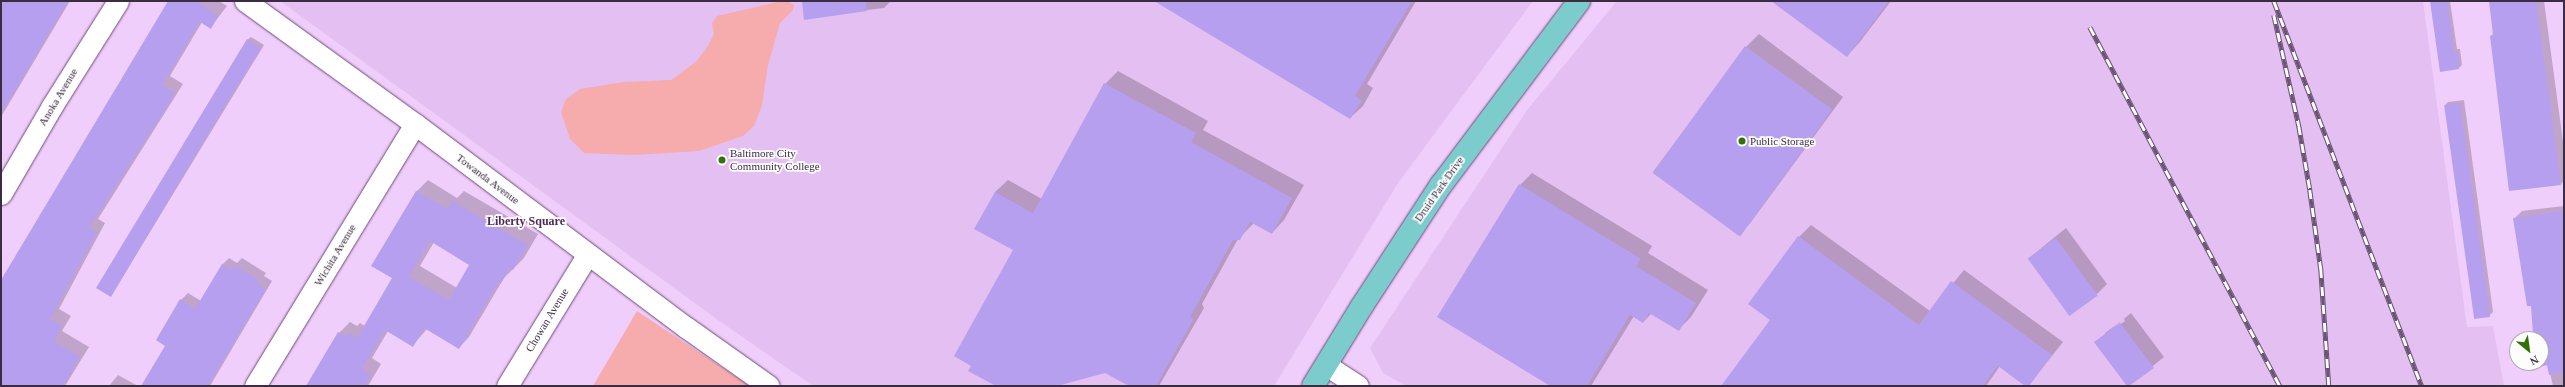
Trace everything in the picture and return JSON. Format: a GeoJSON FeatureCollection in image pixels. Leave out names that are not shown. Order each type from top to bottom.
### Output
{"type":"FeatureCollection","features":[{"type":"Feature","properties":{"kind":"main road","name":"Druid Park Drive"},"geometry":{"type":"LineString","coordinates":[[1313,386],[1441,185],[1579,1]]}},
{"type":"Feature","properties":{"kind":"street","name":"Anoka Avenue"},"geometry":{"type":"LineString","coordinates":[[1,194],[52,106],[118,1]]}},
{"type":"Feature","properties":{"kind":"street","name":"Towanda Avenue"},"geometry":{"type":"LineString","coordinates":[[245,1],[415,124],[687,328],[769,386]]}},
{"type":"Feature","properties":{"kind":"street","name":"Wichita Avenue"},"geometry":{"type":"LineString","coordinates":[[255,386],[415,124]]}},
{"type":"Feature","properties":{"kind":"street","name":"Chowan Avenue"},"geometry":{"type":"LineString","coordinates":[[507,386],[588,254]]}},
{"type":"Feature","properties":{"kind":"street"},"geometry":{"type":"LineString","coordinates":[[1326,364],[1358,386]]}},
{"type":"Feature","properties":{"kind":"shaded area"},"geometry":{"type":"Polygon","coordinates":[[[280,1],[1533,1],[1398,183],[1274,386],[813,386],[718,320],[280,1]]]}},
{"type":"Feature","properties":{"kind":"shaded area"},"geometry":{"type":"Polygon","coordinates":[[[1617,1],[2423,1],[2467,327],[2493,326],[2504,386],[1406,386],[1383,373],[1370,348],[1527,110],[1617,1]]]}},
{"type":"Feature","properties":{"kind":"shaded area"},"geometry":{"type":"Polygon","coordinates":[[[778,2],[789,2],[794,5],[793,10],[780,23],[768,65],[762,105],[754,126],[743,136],[699,151],[634,155],[584,153],[570,139],[561,112],[566,99],[580,89],[624,82],[671,80],[697,61],[708,46],[714,34],[712,23],[717,16],[778,2]]]}},
{"type":"Feature","properties":{"kind":"shaded area"},"geometry":{"type":"Polygon","coordinates":[[[637,311],[750,386],[593,386],[637,311]]]}},
{"type":"Feature","properties":{"kind":"building"},"geometry":{"type":"Polygon","coordinates":[[[1,1],[68,1],[1,114],[1,1]]]}},
{"type":"Feature","properties":{"kind":"building"},"geometry":{"type":"Polygon","coordinates":[[[168,1],[197,1],[218,16],[211,29],[200,22],[162,85],[175,93],[89,228],[97,232],[50,319],[62,325],[54,341],[80,357],[63,386],[1,386],[1,280],[168,1]]]}},
{"type":"Feature","properties":{"kind":"building"},"geometry":{"type":"Polygon","coordinates":[[[802,1],[866,1],[867,11],[804,20],[802,1]]]}},
{"type":"Feature","properties":{"kind":"building"},"geometry":{"type":"Polygon","coordinates":[[[1154,1],[1412,1],[1355,96],[1362,101],[1350,119],[1154,1]]]}},
{"type":"Feature","properties":{"kind":"building"},"geometry":{"type":"Polygon","coordinates":[[[1771,1],[1889,1],[1847,57],[1771,1]]]}},
{"type":"Feature","properties":{"kind":"building"},"geometry":{"type":"Polygon","coordinates":[[[2430,1],[2447,1],[2454,52],[2457,52],[2459,69],[2440,72],[2430,1]]]}},
{"type":"Feature","properties":{"kind":"building"},"geometry":{"type":"Polygon","coordinates":[[[2489,1],[2536,1],[2561,185],[2509,191],[2490,36],[2493,35],[2489,1]]]}},
{"type":"Feature","properties":{"kind":"building"},"geometry":{"type":"Polygon","coordinates":[[[247,39],[261,49],[219,115],[111,297],[96,288],[247,39]]]}},
{"type":"Feature","properties":{"kind":"building","name":"Public Storage"},"geometry":{"type":"Polygon","coordinates":[[[1745,46],[1832,109],[1740,236],[1653,173],[1745,46]]]}},
{"type":"Feature","properties":{"kind":"building"},"geometry":{"type":"Polygon","coordinates":[[[1104,83],[1196,133],[1191,142],[1292,198],[1272,234],[1250,222],[1240,240],[1233,240],[1190,317],[1193,319],[1192,322],[1156,386],[1129,386],[1105,373],[1057,386],[996,386],[968,371],[971,366],[954,356],[1013,250],[974,229],[995,192],[1033,213],[1104,83]]]}},
{"type":"Feature","properties":{"kind":"building"},"geometry":{"type":"Polygon","coordinates":[[[2460,103],[2490,317],[2474,319],[2444,105],[2460,103]]]}},
{"type":"Feature","properties":{"kind":"building"},"geometry":{"type":"Polygon","coordinates":[[[1519,184],[1641,259],[1636,266],[1696,303],[1679,331],[1649,313],[1643,323],[1630,315],[1587,386],[1550,386],[1437,317],[1519,184]]]}},
{"type":"Feature","properties":{"kind":"building"},"geometry":{"type":"Polygon","coordinates":[[[416,191],[448,209],[452,201],[528,245],[513,270],[510,268],[501,283],[499,281],[459,349],[424,328],[413,347],[385,330],[362,369],[371,375],[364,386],[306,386],[338,332],[346,337],[349,333],[357,338],[392,278],[371,266],[416,191]],[[430,241],[409,277],[449,300],[469,265],[430,241]]]}},
{"type":"Feature","properties":{"kind":"building"},"geometry":{"type":"Polygon","coordinates":[[[2564,211],[2564,372],[2549,375],[2549,331],[2533,331],[2531,306],[2527,306],[2513,218],[2564,211]]]}},
{"type":"Feature","properties":{"kind":"building"},"geometry":{"type":"Polygon","coordinates":[[[1798,236],[1919,325],[1951,281],[2052,355],[2029,386],[2025,386],[1998,366],[1983,386],[1721,386],[1770,320],[1748,304],[1798,236]]]}},
{"type":"Feature","properties":{"kind":"building"},"geometry":{"type":"Polygon","coordinates":[[[2056,238],[2098,295],[2069,316],[2028,259],[2056,238]]]}},
{"type":"Feature","properties":{"kind":"building"},"geometry":{"type":"Polygon","coordinates":[[[222,264],[231,270],[234,265],[259,280],[257,283],[266,289],[208,386],[141,386],[165,346],[156,340],[180,299],[195,309],[222,264]]]}},
{"type":"Feature","properties":{"kind":"building"},"geometry":{"type":"Polygon","coordinates":[[[2120,323],[2154,368],[2129,386],[2127,386],[2094,342],[2120,323]]]}},
{"type":"Feature","properties":{"kind":"railway"},"geometry":{"type":"LineString","coordinates":[[2274,1],[2422,386]]}},
{"type":"Feature","properties":{"kind":"railway"},"geometry":{"type":"LineString","coordinates":[[2274,15],[2299,126],[2310,190],[2321,269],[2329,386]]}},
{"type":"Feature","properties":{"kind":"railway"},"geometry":{"type":"LineString","coordinates":[[2090,27],[2280,386]]}},
{"type":"Feature","properties":{"kind":"place","name":"Public Storage"},"geometry":{"type":"Point","coordinates":[1742,141]}},
{"type":"Feature","properties":{"kind":"place","name":"Baltimore City Community College"},"geometry":{"type":"Point","coordinates":[722,160]}},
{"type":"Feature","properties":{"kind":"district","name":"Liberty Square"},"geometry":{"type":"Point","coordinates":[526,222]}}]}
